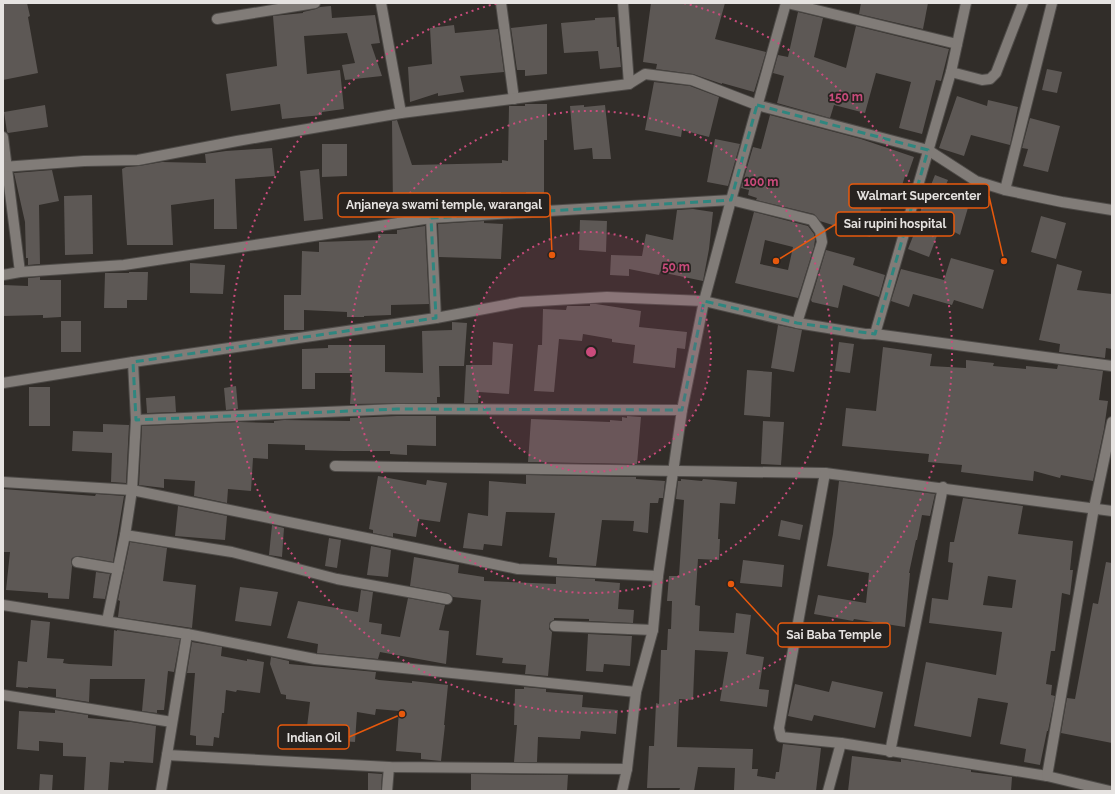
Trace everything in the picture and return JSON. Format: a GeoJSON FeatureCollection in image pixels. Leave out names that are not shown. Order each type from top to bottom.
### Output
{"type":"FeatureCollection","features":[{"type":"Feature","properties":{"kind":"street"},"geometry":{"type":"LineString","coordinates":[[217,18],[316,3]]}},
{"type":"Feature","properties":{"kind":"street"},"geometry":{"type":"LineString","coordinates":[[381,3],[401,113]]}},
{"type":"Feature","properties":{"kind":"street"},"geometry":{"type":"LineString","coordinates":[[501,3],[514,99]]}},
{"type":"Feature","properties":{"kind":"street"},"geometry":{"type":"LineString","coordinates":[[623,3],[629,84]]}},
{"type":"Feature","properties":{"kind":"street"},"geometry":{"type":"LineString","coordinates":[[622,791],[627,769],[636,692],[653,630],[658,576],[682,410],[704,301],[757,105],[787,3],[957,44]]}},
{"type":"Feature","properties":{"kind":"street"},"geometry":{"type":"LineString","coordinates":[[875,334],[951,72],[966,3]]}},
{"type":"Feature","properties":{"kind":"street"},"geometry":{"type":"LineString","coordinates":[[951,72],[982,80],[990,79],[996,73],[1023,3]]}},
{"type":"Feature","properties":{"kind":"street"},"geometry":{"type":"LineString","coordinates":[[1005,190],[1052,3]]}},
{"type":"Feature","properties":{"kind":"street"},"geometry":{"type":"LineString","coordinates":[[5,166],[84,161],[138,160],[401,113],[629,84],[645,74],[692,80],[757,105],[928,150],[976,181],[1005,190],[1062,202],[1112,210]]}},
{"type":"Feature","properties":{"kind":"street"},"geometry":{"type":"LineString","coordinates":[[3,137],[5,166],[20,272]]}},
{"type":"Feature","properties":{"kind":"street"},"geometry":{"type":"LineString","coordinates":[[3,275],[20,272],[124,265],[431,218],[731,200],[812,220],[820,231],[822,242],[797,323]]}},
{"type":"Feature","properties":{"kind":"street"},"geometry":{"type":"LineString","coordinates":[[431,218],[436,318]]}},
{"type":"Feature","properties":{"kind":"street"},"geometry":{"type":"LineString","coordinates":[[3,383],[133,362],[436,318],[521,302],[607,297],[704,301],[797,323],[865,334],[875,334],[1112,366]]}},
{"type":"Feature","properties":{"kind":"street"},"geometry":{"type":"LineString","coordinates":[[107,621],[125,535],[132,490],[136,420],[133,362]]}},
{"type":"Feature","properties":{"kind":"street"},"geometry":{"type":"LineString","coordinates":[[136,420],[397,409],[682,410]]}},
{"type":"Feature","properties":{"kind":"street"},"geometry":{"type":"LineString","coordinates":[[1048,776],[1094,508],[1112,422]]}},
{"type":"Feature","properties":{"kind":"street"},"geometry":{"type":"LineString","coordinates":[[335,466],[825,473],[943,487],[1112,511]]}},
{"type":"Feature","properties":{"kind":"street"},"geometry":{"type":"LineString","coordinates":[[825,473],[779,728],[781,737],[840,743],[1048,776],[1110,791]]}},
{"type":"Feature","properties":{"kind":"street"},"geometry":{"type":"LineString","coordinates":[[3,482],[132,490],[518,570],[658,576]]}},
{"type":"Feature","properties":{"kind":"street"},"geometry":{"type":"LineString","coordinates":[[890,752],[943,487]]}},
{"type":"Feature","properties":{"kind":"street"},"geometry":{"type":"LineString","coordinates":[[125,535],[232,552],[337,579],[446,598]]}},
{"type":"Feature","properties":{"kind":"street"},"geometry":{"type":"LineString","coordinates":[[77,562],[118,569]]}},
{"type":"Feature","properties":{"kind":"street"},"geometry":{"type":"LineString","coordinates":[[3,605],[187,634],[315,659],[636,692]]}},
{"type":"Feature","properties":{"kind":"street"},"geometry":{"type":"LineString","coordinates":[[555,626],[653,630]]}},
{"type":"Feature","properties":{"kind":"street"},"geometry":{"type":"LineString","coordinates":[[161,791],[187,634]]}},
{"type":"Feature","properties":{"kind":"street"},"geometry":{"type":"LineString","coordinates":[[3,695],[172,722]]}},
{"type":"Feature","properties":{"kind":"street"},"geometry":{"type":"LineString","coordinates":[[828,791],[840,743]]}},
{"type":"Feature","properties":{"kind":"street"},"geometry":{"type":"LineString","coordinates":[[167,755],[389,767],[627,769]]}},
{"type":"Feature","properties":{"kind":"street"},"geometry":{"type":"LineString","coordinates":[[387,791],[389,767]]}},
{"type":"Feature","properties":{"kind":"highlighted area"},"geometry":{"type":"Polygon","coordinates":[[[757,105],[928,150],[875,334],[797,323],[704,301],[682,410],[397,409],[136,420],[133,362],[436,318],[431,218],[731,200],[757,105]]]}},
{"type":"Feature","properties":{"kind":"building"},"geometry":{"type":"Polygon","coordinates":[[[3,3],[27,3],[38,73],[3,80],[3,3]]]}},
{"type":"Feature","properties":{"kind":"building"},"geometry":{"type":"Polygon","coordinates":[[[651,3],[725,3],[715,39],[766,52],[754,92],[722,84],[693,74],[656,69],[657,64],[643,62],[651,3]]]}},
{"type":"Feature","properties":{"kind":"building"},"geometry":{"type":"Polygon","coordinates":[[[861,3],[928,3],[923,29],[859,14],[861,3]]]}},
{"type":"Feature","properties":{"kind":"building"},"geometry":{"type":"Polygon","coordinates":[[[331,6],[332,18],[375,15],[380,43],[371,44],[382,76],[345,80],[342,65],[355,63],[347,33],[304,36],[307,74],[340,70],[344,109],[322,112],[322,115],[282,119],[280,104],[231,111],[226,74],[277,66],[273,16],[303,13],[320,7],[331,6]]]}},
{"type":"Feature","properties":{"kind":"building"},"geometry":{"type":"Polygon","coordinates":[[[798,12],[823,18],[814,57],[846,68],[856,26],[949,49],[941,81],[936,80],[922,134],[899,128],[911,82],[876,73],[865,113],[834,105],[830,118],[777,103],[784,76],[773,73],[778,55],[788,57],[798,12]]]}},
{"type":"Feature","properties":{"kind":"building"},"geometry":{"type":"Polygon","coordinates":[[[615,17],[617,47],[619,47],[621,67],[600,69],[598,51],[564,53],[561,23],[595,20],[595,18],[615,17]]]}},
{"type":"Feature","properties":{"kind":"building"},"geometry":{"type":"Polygon","coordinates":[[[547,24],[547,74],[525,76],[525,70],[517,70],[511,28],[547,24]]]}},
{"type":"Feature","properties":{"kind":"building"},"geometry":{"type":"Polygon","coordinates":[[[454,25],[455,33],[498,29],[504,72],[460,76],[464,92],[438,96],[438,93],[410,102],[408,67],[432,64],[430,28],[454,25]]]}},
{"type":"Feature","properties":{"kind":"building"},"geometry":{"type":"Polygon","coordinates":[[[1047,69],[1062,72],[1057,93],[1042,90],[1047,69]]]}},
{"type":"Feature","properties":{"kind":"building"},"geometry":{"type":"Polygon","coordinates":[[[654,82],[690,86],[719,97],[709,137],[682,130],[681,137],[645,130],[654,82]]]}},
{"type":"Feature","properties":{"kind":"building"},"geometry":{"type":"Polygon","coordinates":[[[957,96],[987,106],[988,100],[1018,107],[1010,145],[971,135],[964,156],[939,148],[957,96]]]}},
{"type":"Feature","properties":{"kind":"building"},"geometry":{"type":"Polygon","coordinates":[[[525,104],[547,104],[547,140],[544,140],[544,196],[526,196],[526,192],[501,192],[501,197],[484,197],[484,208],[431,212],[397,217],[397,209],[393,209],[392,121],[397,120],[412,165],[502,163],[502,160],[508,161],[509,106],[525,106],[525,104]]]}},
{"type":"Feature","properties":{"kind":"building"},"geometry":{"type":"Polygon","coordinates":[[[45,105],[48,127],[7,132],[4,112],[45,105]]]}},
{"type":"Feature","properties":{"kind":"building"},"geometry":{"type":"Polygon","coordinates":[[[584,105],[584,107],[605,105],[611,159],[593,159],[592,148],[574,150],[570,106],[584,105]]]}},
{"type":"Feature","properties":{"kind":"building"},"geometry":{"type":"Polygon","coordinates":[[[770,115],[861,139],[914,157],[907,177],[905,176],[897,201],[885,197],[870,237],[820,221],[814,214],[756,200],[757,198],[748,195],[749,190],[741,188],[753,147],[761,149],[770,115]]]}},
{"type":"Feature","properties":{"kind":"building"},"geometry":{"type":"Polygon","coordinates":[[[1030,118],[1060,126],[1048,172],[1023,166],[1028,149],[1022,148],[1030,118]]]}},
{"type":"Feature","properties":{"kind":"building"},"geometry":{"type":"Polygon","coordinates":[[[715,139],[740,144],[728,186],[707,182],[715,139]]]}},
{"type":"Feature","properties":{"kind":"building"},"geometry":{"type":"Polygon","coordinates":[[[322,144],[347,144],[347,176],[322,177],[322,144]]]}},
{"type":"Feature","properties":{"kind":"building"},"geometry":{"type":"Polygon","coordinates":[[[272,148],[275,176],[235,179],[237,229],[214,229],[214,199],[171,205],[173,245],[127,245],[122,169],[126,167],[162,162],[206,163],[205,154],[272,148]]]}},
{"type":"Feature","properties":{"kind":"building"},"geometry":{"type":"Polygon","coordinates":[[[319,169],[323,219],[304,221],[300,171],[319,169]]]}},
{"type":"Feature","properties":{"kind":"building"},"geometry":{"type":"Polygon","coordinates":[[[52,170],[59,201],[39,205],[40,264],[28,265],[28,258],[26,258],[25,222],[14,173],[52,170]]]}},
{"type":"Feature","properties":{"kind":"building"},"geometry":{"type":"Polygon","coordinates":[[[935,175],[948,180],[945,187],[972,194],[960,235],[941,225],[929,257],[908,249],[921,216],[919,215],[935,175]]]}},
{"type":"Feature","properties":{"kind":"building"},"geometry":{"type":"Polygon","coordinates":[[[92,195],[93,254],[65,255],[64,196],[92,195]]]}},
{"type":"Feature","properties":{"kind":"building"},"geometry":{"type":"Polygon","coordinates":[[[693,209],[713,212],[709,249],[703,281],[660,272],[659,275],[629,269],[629,276],[610,275],[611,255],[642,256],[646,234],[673,240],[677,210],[693,209]]]}},
{"type":"Feature","properties":{"kind":"building"},"geometry":{"type":"Polygon","coordinates":[[[754,212],[808,226],[814,234],[814,247],[798,298],[735,283],[754,212]],[[765,240],[760,264],[788,270],[793,247],[765,240]]]}},
{"type":"Feature","properties":{"kind":"building"},"geometry":{"type":"Polygon","coordinates":[[[1041,216],[1066,223],[1056,259],[1031,252],[1041,216]]]}},
{"type":"Feature","properties":{"kind":"building"},"geometry":{"type":"Polygon","coordinates":[[[580,220],[607,221],[606,252],[579,250],[580,220]]]}},
{"type":"Feature","properties":{"kind":"building"},"geometry":{"type":"Polygon","coordinates":[[[484,221],[484,223],[503,224],[501,259],[439,257],[438,224],[484,221]]]}},
{"type":"Feature","properties":{"kind":"building"},"geometry":{"type":"Polygon","coordinates":[[[425,226],[429,304],[391,305],[391,315],[364,317],[347,317],[347,312],[304,310],[304,330],[284,330],[284,295],[301,295],[302,251],[319,252],[319,242],[378,240],[378,234],[397,234],[397,230],[425,226]]]}},
{"type":"Feature","properties":{"kind":"building"},"geometry":{"type":"Polygon","coordinates":[[[826,250],[855,258],[853,265],[885,275],[879,297],[843,285],[838,308],[812,302],[811,300],[826,250]]]}},
{"type":"Feature","properties":{"kind":"building"},"geometry":{"type":"Polygon","coordinates":[[[951,258],[994,270],[983,309],[954,300],[952,305],[913,294],[909,307],[891,301],[901,269],[944,280],[951,258]]]}},
{"type":"Feature","properties":{"kind":"building"},"geometry":{"type":"Polygon","coordinates":[[[190,263],[225,265],[223,294],[190,293],[190,263]]]}},
{"type":"Feature","properties":{"kind":"building"},"geometry":{"type":"Polygon","coordinates":[[[1057,264],[1082,271],[1077,290],[1112,294],[1112,349],[1106,348],[1105,358],[1059,352],[1060,344],[1039,340],[1057,264]]]}},
{"type":"Feature","properties":{"kind":"building"},"geometry":{"type":"Polygon","coordinates":[[[148,272],[147,300],[127,300],[127,308],[104,308],[105,273],[148,272]]]}},
{"type":"Feature","properties":{"kind":"building"},"geometry":{"type":"Polygon","coordinates":[[[40,277],[40,280],[61,280],[61,317],[43,318],[43,315],[3,316],[3,285],[28,286],[28,278],[40,277]]]}},
{"type":"Feature","properties":{"kind":"building"},"geometry":{"type":"Polygon","coordinates":[[[590,304],[641,311],[639,327],[687,332],[685,349],[677,348],[675,368],[633,363],[635,345],[612,342],[612,339],[583,334],[582,341],[559,339],[554,392],[534,391],[538,345],[542,345],[543,309],[566,310],[567,306],[590,306],[590,304]]]}},
{"type":"Feature","properties":{"kind":"building"},"geometry":{"type":"Polygon","coordinates":[[[61,321],[81,321],[81,352],[61,352],[61,321]]]}},
{"type":"Feature","properties":{"kind":"building"},"geometry":{"type":"Polygon","coordinates":[[[452,322],[467,323],[464,366],[439,366],[440,397],[437,397],[437,403],[350,404],[352,373],[315,373],[315,389],[302,389],[302,349],[328,348],[328,345],[385,345],[385,372],[423,373],[422,331],[452,330],[452,322]]]}},
{"type":"Feature","properties":{"kind":"building"},"geometry":{"type":"Polygon","coordinates":[[[778,325],[802,330],[794,372],[771,368],[778,325]]]}},
{"type":"Feature","properties":{"kind":"building"},"geometry":{"type":"Polygon","coordinates":[[[493,342],[513,344],[509,394],[479,392],[478,403],[464,403],[466,365],[492,365],[493,342]]]}},
{"type":"Feature","properties":{"kind":"building"},"geometry":{"type":"Polygon","coordinates":[[[839,342],[854,344],[850,373],[835,371],[839,342]]]}},
{"type":"Feature","properties":{"kind":"building"},"geometry":{"type":"Polygon","coordinates":[[[883,347],[932,354],[930,366],[966,368],[966,360],[994,363],[993,366],[1026,369],[1026,366],[1057,369],[1058,365],[1103,371],[1099,400],[1108,401],[1104,429],[1093,481],[1061,475],[1060,478],[1034,471],[1033,481],[961,472],[962,465],[928,462],[929,454],[842,446],[846,408],[876,411],[883,347]]]}},
{"type":"Feature","properties":{"kind":"building"},"geometry":{"type":"Polygon","coordinates":[[[747,370],[772,372],[770,417],[744,415],[747,370]]]}},
{"type":"Feature","properties":{"kind":"building"},"geometry":{"type":"Polygon","coordinates":[[[236,386],[238,409],[226,410],[224,388],[236,386]]]}},
{"type":"Feature","properties":{"kind":"building"},"geometry":{"type":"Polygon","coordinates":[[[29,387],[50,387],[50,426],[29,426],[29,387]]]}},
{"type":"Feature","properties":{"kind":"building"},"geometry":{"type":"Polygon","coordinates":[[[175,396],[176,412],[147,413],[146,398],[175,396]]]}},
{"type":"Feature","properties":{"kind":"building"},"geometry":{"type":"Polygon","coordinates":[[[436,416],[436,446],[407,445],[407,455],[390,454],[390,451],[305,450],[305,445],[268,444],[268,459],[253,458],[251,491],[228,489],[227,503],[194,496],[195,481],[164,479],[164,488],[139,485],[142,426],[240,422],[274,423],[274,421],[284,420],[350,421],[350,418],[436,416]]]}},
{"type":"Feature","properties":{"kind":"building"},"geometry":{"type":"Polygon","coordinates":[[[627,416],[641,417],[637,464],[528,462],[531,419],[610,422],[610,420],[622,421],[622,417],[627,418],[627,416]]]}},
{"type":"Feature","properties":{"kind":"building"},"geometry":{"type":"Polygon","coordinates":[[[763,421],[784,422],[781,465],[761,464],[763,421]]]}},
{"type":"Feature","properties":{"kind":"building"},"geometry":{"type":"Polygon","coordinates":[[[103,424],[129,425],[126,483],[111,482],[112,453],[72,451],[73,431],[103,432],[103,424]]]}},
{"type":"Feature","properties":{"kind":"building"},"geometry":{"type":"Polygon","coordinates":[[[526,475],[636,477],[636,479],[665,481],[663,498],[659,498],[658,503],[650,503],[648,533],[633,531],[634,521],[602,520],[596,566],[557,564],[557,558],[549,557],[555,513],[506,512],[502,546],[484,544],[483,550],[463,548],[468,513],[488,516],[489,481],[526,484],[526,475]]]}},
{"type":"Feature","properties":{"kind":"building"},"geometry":{"type":"Polygon","coordinates":[[[378,476],[426,485],[427,480],[447,483],[440,522],[419,519],[416,537],[393,533],[393,537],[373,533],[373,530],[369,529],[378,476]]]}},
{"type":"Feature","properties":{"kind":"building"},"geometry":{"type":"Polygon","coordinates":[[[681,479],[737,482],[735,504],[720,503],[718,539],[720,539],[719,560],[698,559],[695,605],[700,606],[699,631],[734,633],[736,613],[751,615],[746,654],[764,657],[759,689],[769,690],[767,707],[720,701],[728,652],[695,650],[693,700],[679,699],[677,747],[753,749],[752,769],[758,769],[757,776],[775,779],[776,772],[779,772],[783,744],[821,748],[816,791],[734,790],[735,768],[698,767],[694,791],[679,791],[680,788],[647,788],[649,746],[654,746],[656,703],[659,704],[661,650],[667,650],[668,629],[671,629],[672,601],[667,601],[669,576],[679,576],[684,500],[676,499],[678,481],[681,481],[681,479]]]}},
{"type":"Feature","properties":{"kind":"building"},"geometry":{"type":"Polygon","coordinates":[[[839,481],[935,494],[930,516],[922,515],[916,540],[909,573],[905,627],[854,619],[853,621],[814,614],[818,595],[866,603],[869,573],[827,566],[833,534],[839,481]]]}},
{"type":"Feature","properties":{"kind":"building"},"geometry":{"type":"Polygon","coordinates":[[[3,489],[95,496],[96,494],[124,496],[113,562],[78,556],[72,558],[69,599],[48,598],[48,593],[6,590],[10,552],[3,552],[3,489]]]}},
{"type":"Feature","properties":{"kind":"building"},"geometry":{"type":"Polygon","coordinates":[[[963,498],[1023,506],[1018,534],[1073,541],[1070,570],[1073,570],[1070,595],[1062,593],[1055,651],[1051,651],[1046,684],[1052,685],[1051,695],[1055,696],[1040,765],[1024,762],[1026,749],[1000,744],[1008,703],[978,698],[971,737],[914,726],[926,662],[996,675],[1002,632],[929,623],[932,598],[948,600],[953,563],[948,562],[950,542],[954,542],[963,498]],[[988,576],[983,605],[1012,608],[1016,580],[988,576]]]}},
{"type":"Feature","properties":{"kind":"building"},"geometry":{"type":"Polygon","coordinates":[[[178,506],[227,516],[225,540],[175,536],[178,506]]]}},
{"type":"Feature","properties":{"kind":"building"},"geometry":{"type":"Polygon","coordinates":[[[781,520],[803,525],[800,540],[778,536],[781,520]]]}},
{"type":"Feature","properties":{"kind":"building"},"geometry":{"type":"Polygon","coordinates":[[[272,525],[284,528],[282,557],[269,555],[272,525]]]}},
{"type":"Feature","properties":{"kind":"building"},"geometry":{"type":"Polygon","coordinates":[[[329,538],[341,540],[337,568],[325,566],[329,538]]]}},
{"type":"Feature","properties":{"kind":"building"},"geometry":{"type":"Polygon","coordinates":[[[130,542],[167,548],[163,581],[196,585],[192,628],[118,617],[120,601],[118,600],[130,542]]]}},
{"type":"Feature","properties":{"kind":"building"},"geometry":{"type":"Polygon","coordinates":[[[371,546],[391,550],[388,577],[367,575],[371,546]]]}},
{"type":"Feature","properties":{"kind":"building"},"geometry":{"type":"Polygon","coordinates":[[[414,557],[459,565],[458,573],[484,577],[484,581],[556,584],[556,577],[595,579],[595,581],[620,583],[618,609],[634,610],[633,623],[589,621],[589,619],[554,618],[549,625],[549,629],[552,632],[548,676],[525,674],[526,665],[502,663],[503,658],[476,655],[481,600],[453,597],[448,593],[410,586],[414,557]]]}},
{"type":"Feature","properties":{"kind":"building"},"geometry":{"type":"Polygon","coordinates":[[[743,560],[784,565],[782,587],[740,583],[743,560]]]}},
{"type":"Feature","properties":{"kind":"building"},"geometry":{"type":"Polygon","coordinates":[[[1106,562],[1112,563],[1112,743],[1061,733],[1067,698],[1075,699],[1093,603],[1098,604],[1106,562]]]}},
{"type":"Feature","properties":{"kind":"building"},"geometry":{"type":"Polygon","coordinates":[[[96,572],[110,574],[105,599],[93,598],[96,572]]]}},
{"type":"Feature","properties":{"kind":"building"},"geometry":{"type":"Polygon","coordinates":[[[240,587],[278,592],[271,626],[235,621],[240,587]]]}},
{"type":"Feature","properties":{"kind":"building"},"geometry":{"type":"Polygon","coordinates":[[[361,590],[373,592],[369,622],[382,624],[381,634],[400,637],[408,598],[445,605],[439,630],[449,631],[446,664],[380,652],[378,659],[317,653],[318,644],[287,638],[298,601],[358,612],[361,590]]]}},
{"type":"Feature","properties":{"kind":"building"},"geometry":{"type":"Polygon","coordinates":[[[31,620],[50,622],[47,658],[64,659],[63,663],[69,664],[112,666],[114,630],[180,639],[174,672],[168,671],[164,710],[157,710],[157,713],[142,711],[145,679],[90,679],[89,702],[56,697],[56,689],[16,687],[18,661],[27,662],[31,620]]]}},
{"type":"Feature","properties":{"kind":"building"},"geometry":{"type":"Polygon","coordinates":[[[588,634],[632,636],[630,666],[604,664],[603,672],[586,671],[588,634]]]}},
{"type":"Feature","properties":{"kind":"building"},"geometry":{"type":"Polygon","coordinates":[[[192,642],[222,647],[221,656],[247,661],[247,659],[264,662],[260,693],[226,690],[224,713],[222,713],[219,738],[214,737],[213,746],[196,745],[196,736],[190,735],[195,673],[187,673],[192,642]]]}},
{"type":"Feature","properties":{"kind":"building"},"geometry":{"type":"Polygon","coordinates":[[[271,657],[289,661],[289,664],[376,672],[375,679],[379,680],[412,683],[412,681],[448,685],[441,761],[421,759],[421,753],[396,751],[399,711],[376,709],[375,715],[357,712],[355,742],[306,735],[310,702],[286,699],[286,695],[281,694],[270,664],[271,657]]]}},
{"type":"Feature","properties":{"kind":"building"},"geometry":{"type":"Polygon","coordinates":[[[832,681],[883,692],[875,728],[814,715],[812,721],[788,716],[795,684],[829,692],[832,681]]]}},
{"type":"Feature","properties":{"kind":"building"},"geometry":{"type":"Polygon","coordinates":[[[524,687],[546,689],[546,692],[583,695],[582,707],[618,710],[616,734],[581,731],[580,739],[538,737],[537,762],[514,762],[517,725],[514,725],[515,689],[524,689],[524,687]]]}},
{"type":"Feature","properties":{"kind":"building"},"geometry":{"type":"Polygon","coordinates":[[[55,710],[88,715],[88,718],[156,726],[153,763],[124,761],[124,763],[110,762],[108,791],[84,791],[86,757],[63,756],[63,743],[39,741],[39,751],[17,749],[19,711],[55,713],[55,710]]]}},
{"type":"Feature","properties":{"kind":"building"},"geometry":{"type":"Polygon","coordinates":[[[852,756],[901,762],[901,759],[971,770],[971,772],[1012,777],[1011,791],[848,791],[852,756]]]}},
{"type":"Feature","properties":{"kind":"building"},"geometry":{"type":"Polygon","coordinates":[[[368,773],[382,774],[381,791],[368,791],[368,773]]]}},
{"type":"Feature","properties":{"kind":"building"},"geometry":{"type":"Polygon","coordinates":[[[40,774],[53,775],[52,791],[39,791],[40,774]]]}},
{"type":"Feature","properties":{"kind":"building"},"geometry":{"type":"Polygon","coordinates":[[[471,774],[568,775],[567,791],[471,791],[471,774]]]}},
{"type":"Feature","properties":{"kind":"place","name":"Anjaneya swami temple, warangal"},"geometry":{"type":"Point","coordinates":[552,255]}},
{"type":"Feature","properties":{"kind":"place","name":"Sai rupini hospital"},"geometry":{"type":"Point","coordinates":[776,261]}},
{"type":"Feature","properties":{"kind":"place","name":"Walmart Supercenter"},"geometry":{"type":"Point","coordinates":[1004,261]}},
{"type":"Feature","properties":{"kind":"place","name":"Sai Baba Temple"},"geometry":{"type":"Point","coordinates":[731,584]}},
{"type":"Feature","properties":{"kind":"place","name":"Indian Oil"},"geometry":{"type":"Point","coordinates":[402,714]}}]}
